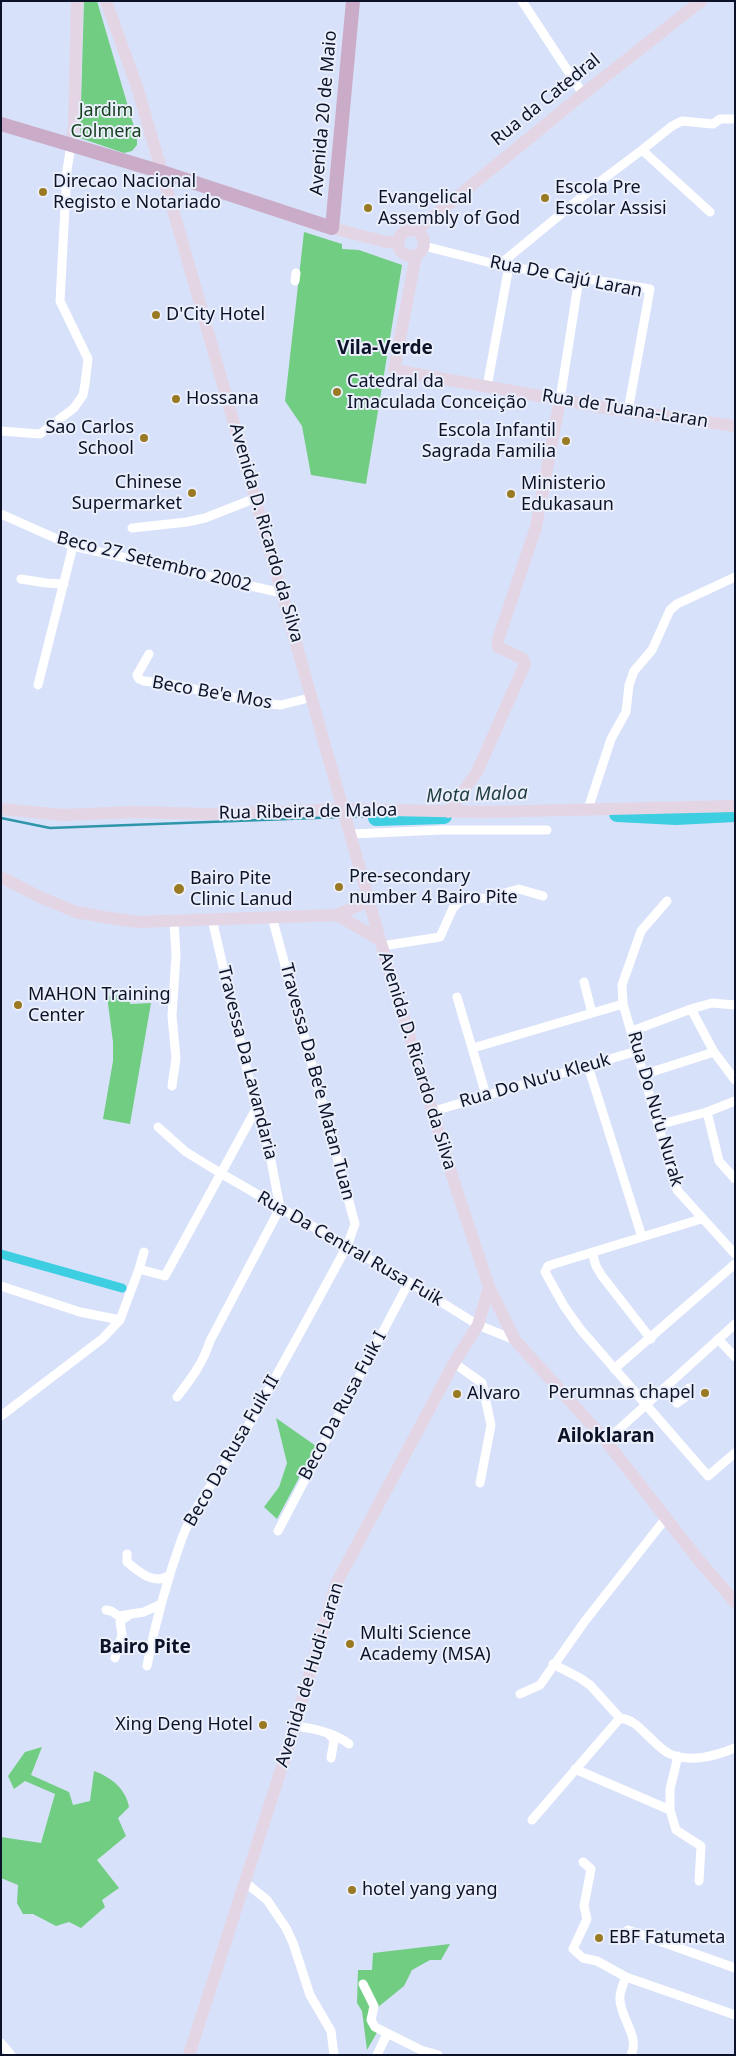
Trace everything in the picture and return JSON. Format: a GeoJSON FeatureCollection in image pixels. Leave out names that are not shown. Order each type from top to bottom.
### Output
{"type":"FeatureCollection","features":[{"type":"Feature","properties":{"kind":"main road"},"geometry":{"type":"LineString","coordinates":[[71,146],[74,127],[77,1]]}},
{"type":"Feature","properties":{"kind":"main road","name":"Avenida D. Ricardo da Silva"},"geometry":{"type":"LineString","coordinates":[[106,1],[138,90],[162,172],[313,697],[343,813],[370,900],[381,943],[434,1111],[455,1185],[489,1287],[515,1340],[606,1441],[735,1602]]}},
{"type":"Feature","properties":{"kind":"main road","name":"Avenida 20 de Maio"},"geometry":{"type":"LineString","coordinates":[[332,228],[353,1]]}},
{"type":"Feature","properties":{"kind":"main road","name":"Rua da Catedral"},"geometry":{"type":"LineString","coordinates":[[417,230],[583,94],[701,1]]}},
{"type":"Feature","properties":{"kind":"main road"},"geometry":{"type":"LineString","coordinates":[[1,124],[162,172],[332,228],[386,242],[398,242]]}},
{"type":"Feature","properties":{"kind":"main road"},"geometry":{"type":"LineString","coordinates":[[417,230],[422,234],[424,240],[420,251],[403,253],[398,242],[405,231],[417,230]]}},
{"type":"Feature","properties":{"kind":"main road","name":"Rua de Tuana-Laran"},"geometry":{"type":"LineString","coordinates":[[420,251],[394,370],[560,400],[735,426]]}},
{"type":"Feature","properties":{"kind":"main road"},"geometry":{"type":"LineString","coordinates":[[448,812],[477,772],[525,664],[523,659],[498,647],[498,640],[536,527],[560,400]]}},
{"type":"Feature","properties":{"kind":"main road","name":"Rua Ribeira de Maloa"},"geometry":{"type":"LineString","coordinates":[[1,809],[64,815],[132,812],[210,814],[343,813],[384,808],[448,812],[735,806]]}},
{"type":"Feature","properties":{"kind":"main road"},"geometry":{"type":"LineString","coordinates":[[1,877],[42,898],[76,912],[137,922],[337,915],[370,900]]}},
{"type":"Feature","properties":{"kind":"main road"},"geometry":{"type":"LineString","coordinates":[[337,915],[381,943]]}},
{"type":"Feature","properties":{"kind":"main road","name":"Avenida de Hudi-Laran"},"geometry":{"type":"LineString","coordinates":[[189,2055],[246,1883],[336,1584],[454,1363],[478,1325],[489,1287]]}},
{"type":"Feature","properties":{"kind":"street"},"geometry":{"type":"LineString","coordinates":[[522,1],[583,94]]}},
{"type":"Feature","properties":{"kind":"street"},"geometry":{"type":"LineString","coordinates":[[499,265],[606,177],[672,126],[682,121],[713,124],[720,120],[735,119]]}},
{"type":"Feature","properties":{"kind":"street"},"geometry":{"type":"LineString","coordinates":[[1,430],[40,434],[74,408],[83,395],[88,359],[60,301],[67,164],[71,146]]}},
{"type":"Feature","properties":{"kind":"street"},"geometry":{"type":"LineString","coordinates":[[642,150],[710,212]]}},
{"type":"Feature","properties":{"kind":"street","name":"Rua De Cajú Laran"},"geometry":{"type":"LineString","coordinates":[[420,251],[650,289],[628,411]]}},
{"type":"Feature","properties":{"kind":"street"},"geometry":{"type":"LineString","coordinates":[[488,387],[509,266]]}},
{"type":"Feature","properties":{"kind":"street"},"geometry":{"type":"LineString","coordinates":[[560,400],[579,278]]}},
{"type":"Feature","properties":{"kind":"street"},"geometry":{"type":"LineString","coordinates":[[132,528],[187,522],[205,518],[256,498]]}},
{"type":"Feature","properties":{"kind":"street","name":"Beco 27 Setembro 2002"},"geometry":{"type":"LineString","coordinates":[[1,514],[73,546],[282,593]]}},
{"type":"Feature","properties":{"kind":"street"},"geometry":{"type":"LineString","coordinates":[[38,685],[73,546]]}},
{"type":"Feature","properties":{"kind":"street"},"geometry":{"type":"LineString","coordinates":[[588,809],[611,740],[626,712],[631,677],[652,650],[672,607],[735,578]]}},
{"type":"Feature","properties":{"kind":"street"},"geometry":{"type":"LineString","coordinates":[[21,579],[46,584],[64,584]]}},
{"type":"Feature","properties":{"kind":"street","name":"Beco Be'e Mos"},"geometry":{"type":"LineString","coordinates":[[148,654],[138,675],[144,681],[170,684],[260,703],[281,705],[313,697]]}},
{"type":"Feature","properties":{"kind":"street"},"geometry":{"type":"LineString","coordinates":[[350,833],[442,830],[547,830]]}},
{"type":"Feature","properties":{"kind":"street"},"geometry":{"type":"LineString","coordinates":[[381,943],[440,937],[455,904],[465,899],[486,898],[519,889],[543,896]]}},
{"type":"Feature","properties":{"kind":"street"},"geometry":{"type":"LineString","coordinates":[[474,1048],[623,1004],[622,985],[641,931],[666,901]]}},
{"type":"Feature","properties":{"kind":"street","name":"Travessa Da Be’e Matan Tuan"},"geometry":{"type":"LineString","coordinates":[[272,917],[355,1224],[347,1246]]}},
{"type":"Feature","properties":{"kind":"street","name":"Travessa Da Lavandaria"},"geometry":{"type":"LineString","coordinates":[[212,920],[256,1109],[270,1155],[280,1208]]}},
{"type":"Feature","properties":{"kind":"street"},"geometry":{"type":"LineString","coordinates":[[172,1086],[176,1058],[172,1016],[176,955],[174,921]]}},
{"type":"Feature","properties":{"kind":"street"},"geometry":{"type":"LineString","coordinates":[[584,982],[592,1013]]}},
{"type":"Feature","properties":{"kind":"street"},"geometry":{"type":"LineString","coordinates":[[457,997],[474,1048],[486,1095]]}},
{"type":"Feature","properties":{"kind":"street"},"geometry":{"type":"LineString","coordinates":[[632,1031],[712,1003],[735,1004]]}},
{"type":"Feature","properties":{"kind":"street","name":"Rua Do Nu’u Nurak"},"geometry":{"type":"LineString","coordinates":[[623,1004],[632,1031],[642,1075],[677,1190],[701,1219],[735,1254]]}},
{"type":"Feature","properties":{"kind":"street"},"geometry":{"type":"LineString","coordinates":[[691,1009],[714,1052],[735,1080]]}},
{"type":"Feature","properties":{"kind":"street","name":"Rua Do Nu’u Kleuk"},"geometry":{"type":"LineString","coordinates":[[434,1111],[637,1051]]}},
{"type":"Feature","properties":{"kind":"street"},"geometry":{"type":"LineString","coordinates":[[642,1075],[714,1052]]}},
{"type":"Feature","properties":{"kind":"street"},"geometry":{"type":"LineString","coordinates":[[588,1066],[642,1237]]}},
{"type":"Feature","properties":{"kind":"street"},"geometry":{"type":"LineString","coordinates":[[658,1125],[707,1112],[735,1101]]}},
{"type":"Feature","properties":{"kind":"street"},"geometry":{"type":"LineString","coordinates":[[139,1269],[165,1276],[256,1109]]}},
{"type":"Feature","properties":{"kind":"street"},"geometry":{"type":"LineString","coordinates":[[707,1112],[720,1162],[735,1178]]}},
{"type":"Feature","properties":{"kind":"street","name":"Rua Da Central Rusa Fuik"},"geometry":{"type":"LineString","coordinates":[[158,1127],[186,1152],[222,1174],[409,1282],[478,1325],[515,1340]]}},
{"type":"Feature","properties":{"kind":"street"},"geometry":{"type":"LineString","coordinates":[[177,1398],[205,1358],[210,1341],[280,1208]]}},
{"type":"Feature","properties":{"kind":"street"},"geometry":{"type":"LineString","coordinates":[[701,1219],[548,1266],[545,1269],[545,1275],[569,1314],[614,1369],[647,1404],[708,1476],[735,1453]]}},
{"type":"Feature","properties":{"kind":"street","name":"Beco Da Rusa Fuik II"},"geometry":{"type":"LineString","coordinates":[[147,1666],[162,1600],[182,1538],[197,1505],[218,1477],[249,1425],[347,1246]]}},
{"type":"Feature","properties":{"kind":"street"},"geometry":{"type":"LineString","coordinates":[[1,1416],[80,1358],[120,1320],[144,1252]]}},
{"type":"Feature","properties":{"kind":"street"},"geometry":{"type":"LineString","coordinates":[[592,1252],[596,1266],[602,1276],[651,1339]]}},
{"type":"Feature","properties":{"kind":"street"},"geometry":{"type":"LineString","coordinates":[[614,1369],[651,1339],[735,1264]]}},
{"type":"Feature","properties":{"kind":"street","name":"Beco Da Rusa Fuik I"},"geometry":{"type":"LineString","coordinates":[[278,1531],[409,1282]]}},
{"type":"Feature","properties":{"kind":"street"},"geometry":{"type":"LineString","coordinates":[[1,1286],[80,1312],[120,1320]]}},
{"type":"Feature","properties":{"kind":"street"},"geometry":{"type":"LineString","coordinates":[[606,1441],[735,1324]]}},
{"type":"Feature","properties":{"kind":"street"},"geometry":{"type":"LineString","coordinates":[[718,1339],[735,1357]]}},
{"type":"Feature","properties":{"kind":"street"},"geometry":{"type":"LineString","coordinates":[[454,1363],[481,1381],[490,1418],[490,1433],[480,1483]]}},
{"type":"Feature","properties":{"kind":"street"},"geometry":{"type":"LineString","coordinates":[[664,1388],[677,1403],[684,1398],[689,1388]]}},
{"type":"Feature","properties":{"kind":"street"},"geometry":{"type":"LineString","coordinates":[[520,1694],[540,1685],[585,1620],[666,1518]]}},
{"type":"Feature","properties":{"kind":"street"},"geometry":{"type":"LineString","coordinates":[[127,1554],[127,1562],[146,1577],[165,1579],[170,1575]]}},
{"type":"Feature","properties":{"kind":"street"},"geometry":{"type":"LineString","coordinates":[[106,1610],[112,1611],[119,1616],[144,1612],[162,1600],[157,1579]]}},
{"type":"Feature","properties":{"kind":"street"},"geometry":{"type":"LineString","coordinates":[[115,1658],[122,1635],[120,1621],[132,1614]]}},
{"type":"Feature","properties":{"kind":"street"},"geometry":{"type":"LineString","coordinates":[[554,1664],[580,1678],[620,1718],[627,1719],[637,1725],[669,1754],[697,1758],[717,1755],[735,1748]]}},
{"type":"Feature","properties":{"kind":"street"},"geometry":{"type":"LineString","coordinates":[[532,1820],[620,1718]]}},
{"type":"Feature","properties":{"kind":"street"},"geometry":{"type":"LineString","coordinates":[[294,1726],[309,1728],[334,1740],[332,1758]]}},
{"type":"Feature","properties":{"kind":"street"},"geometry":{"type":"LineString","coordinates":[[323,1734],[344,1740],[349,1744]]}},
{"type":"Feature","properties":{"kind":"street"},"geometry":{"type":"LineString","coordinates":[[678,1756],[670,1789],[670,1810],[676,1830],[701,1846],[699,1881]]}},
{"type":"Feature","properties":{"kind":"street"},"geometry":{"type":"LineString","coordinates":[[575,1769],[670,1810]]}},
{"type":"Feature","properties":{"kind":"street"},"geometry":{"type":"LineString","coordinates":[[583,1862],[591,1869],[584,1906],[587,1919],[573,1949],[582,1958],[597,1961],[626,1976],[735,2015]]}},
{"type":"Feature","properties":{"kind":"street"},"geometry":{"type":"LineString","coordinates":[[246,1883],[267,1900],[286,1928],[293,1943],[310,1995],[331,2031],[334,2055]]}},
{"type":"Feature","properties":{"kind":"street"},"geometry":{"type":"LineString","coordinates":[[628,1930],[735,1968]]}},
{"type":"Feature","properties":{"kind":"street"},"geometry":{"type":"LineString","coordinates":[[626,1976],[620,2000],[632,2036],[634,2048],[631,2055]]}},
{"type":"Feature","properties":{"kind":"street"},"geometry":{"type":"LineString","coordinates":[[363,1984],[374,2006],[372,2024],[387,2034],[421,2050],[438,2055]]}},
{"type":"Feature","properties":{"kind":"street"},"geometry":{"type":"LineString","coordinates":[[377,2055],[387,2034]]}},
{"type":"Feature","properties":{"kind":"street"},"geometry":{"type":"LineString","coordinates":[[1,2043],[11,2055]]}},
{"type":"Feature","properties":{"kind":"green space","name":"Jardim Colmera"},"geometry":{"type":"Polygon","coordinates":[[[84,1],[97,1],[137,137],[137,145],[132,151],[124,153],[80,138],[84,1]]]}},
{"type":"Feature","properties":{"kind":"green space"},"geometry":{"type":"Polygon","coordinates":[[[304,232],[342,244],[342,249],[359,250],[402,265],[366,484],[311,475],[302,426],[285,401],[304,232]]]}},
{"type":"Feature","properties":{"kind":"green space"},"geometry":{"type":"Polygon","coordinates":[[[130,994],[130,1004],[151,1003],[130,1124],[103,1119],[113,1061],[113,1042],[107,996],[130,994]]]}},
{"type":"Feature","properties":{"kind":"green space"},"geometry":{"type":"Polygon","coordinates":[[[276,1418],[316,1446],[277,1519],[264,1507],[279,1487],[287,1463],[276,1418]]]}},
{"type":"Feature","properties":{"kind":"green space"},"geometry":{"type":"Polygon","coordinates":[[[42,1747],[31,1775],[69,1792],[73,1805],[90,1801],[94,1771],[112,1780],[121,1789],[129,1807],[118,1818],[126,1836],[97,1860],[119,1888],[102,1900],[105,1907],[81,1928],[69,1922],[56,1926],[33,1914],[23,1914],[17,1903],[18,1885],[1,1878],[1,1837],[41,1843],[55,1794],[25,1781],[14,1789],[8,1776],[25,1752],[42,1747]]]}},
{"type":"Feature","properties":{"kind":"green space"},"geometry":{"type":"Polygon","coordinates":[[[450,1944],[441,1960],[430,1960],[412,1970],[404,1986],[372,2012],[379,2029],[367,2050],[362,2011],[357,2003],[358,1970],[372,1970],[373,1953],[450,1944]]]}},
{"type":"Feature","properties":{"kind":"waterway","name":"Mota Maloa"},"geometry":{"type":"LineString","coordinates":[[617,814],[676,817],[735,814]]}},
{"type":"Feature","properties":{"kind":"waterway"},"geometry":{"type":"LineString","coordinates":[[349,817],[391,816]]}},
{"type":"Feature","properties":{"kind":"waterway","name":"Mota Maloa"},"geometry":{"type":"LineString","coordinates":[[376,818],[444,816]]}},
{"type":"Feature","properties":{"kind":"waterway"},"geometry":{"type":"LineString","coordinates":[[1,818],[50,828],[341,817]]}},
{"type":"Feature","properties":{"kind":"waterway"},"geometry":{"type":"LineString","coordinates":[[1,1254],[122,1288]]}},
{"type":"Feature","properties":{"kind":"place","name":"Direcao Nacional Registo e Notariado"},"geometry":{"type":"Point","coordinates":[43,192]}},
{"type":"Feature","properties":{"kind":"place","name":"Escola Pre Escolar Assisi"},"geometry":{"type":"Point","coordinates":[545,198]}},
{"type":"Feature","properties":{"kind":"place","name":"Evangelical Assembly of God"},"geometry":{"type":"Point","coordinates":[368,208]}},
{"type":"Feature","properties":{"kind":"place","name":"D'City Hotel"},"geometry":{"type":"Point","coordinates":[156,315]}},
{"type":"Feature","properties":{"kind":"place","name":"Catedral da Imaculada Conceição"},"geometry":{"type":"Point","coordinates":[337,392]}},
{"type":"Feature","properties":{"kind":"place","name":"Hossana"},"geometry":{"type":"Point","coordinates":[176,399]}},
{"type":"Feature","properties":{"kind":"place","name":"Sao Carlos School"},"geometry":{"type":"Point","coordinates":[144,438]}},
{"type":"Feature","properties":{"kind":"place","name":"Escola Infantil Sagrada Familia"},"geometry":{"type":"Point","coordinates":[566,441]}},
{"type":"Feature","properties":{"kind":"place","name":"Chinese Supermarket"},"geometry":{"type":"Point","coordinates":[192,493]}},
{"type":"Feature","properties":{"kind":"place","name":"Ministerio Edukasaun"},"geometry":{"type":"Point","coordinates":[511,494]}},
{"type":"Feature","properties":{"kind":"place","name":"Pre-secondary number 4 Bairo Pite"},"geometry":{"type":"Point","coordinates":[339,887]}},
{"type":"Feature","properties":{"kind":"place","name":"Bairo Pite Clinic Lanud"},"geometry":{"type":"Point","coordinates":[179,889]}},
{"type":"Feature","properties":{"kind":"place","name":"MAHON Training Center"},"geometry":{"type":"Point","coordinates":[18,1005]}},
{"type":"Feature","properties":{"kind":"place","name":"Perumnas chapel"},"geometry":{"type":"Point","coordinates":[705,1393]}},
{"type":"Feature","properties":{"kind":"place","name":"Alvaro"},"geometry":{"type":"Point","coordinates":[457,1394]}},
{"type":"Feature","properties":{"kind":"place","name":"Multi Science Academy (MSA)"},"geometry":{"type":"Point","coordinates":[350,1644]}},
{"type":"Feature","properties":{"kind":"place","name":"Xing Deng Hotel"},"geometry":{"type":"Point","coordinates":[263,1725]}},
{"type":"Feature","properties":{"kind":"place","name":"hotel yang yang"},"geometry":{"type":"Point","coordinates":[352,1890]}},
{"type":"Feature","properties":{"kind":"place","name":"EBF Fatumeta"},"geometry":{"type":"Point","coordinates":[599,1938]}},
{"type":"Feature","properties":{"kind":"district","name":"Vila-Verde"},"geometry":{"type":"Point","coordinates":[385,349]}},
{"type":"Feature","properties":{"kind":"district","name":"Ailoklaran"},"geometry":{"type":"Point","coordinates":[606,1437]}},
{"type":"Feature","properties":{"kind":"district","name":"Bairo Pite"},"geometry":{"type":"Point","coordinates":[145,1648]}}]}
